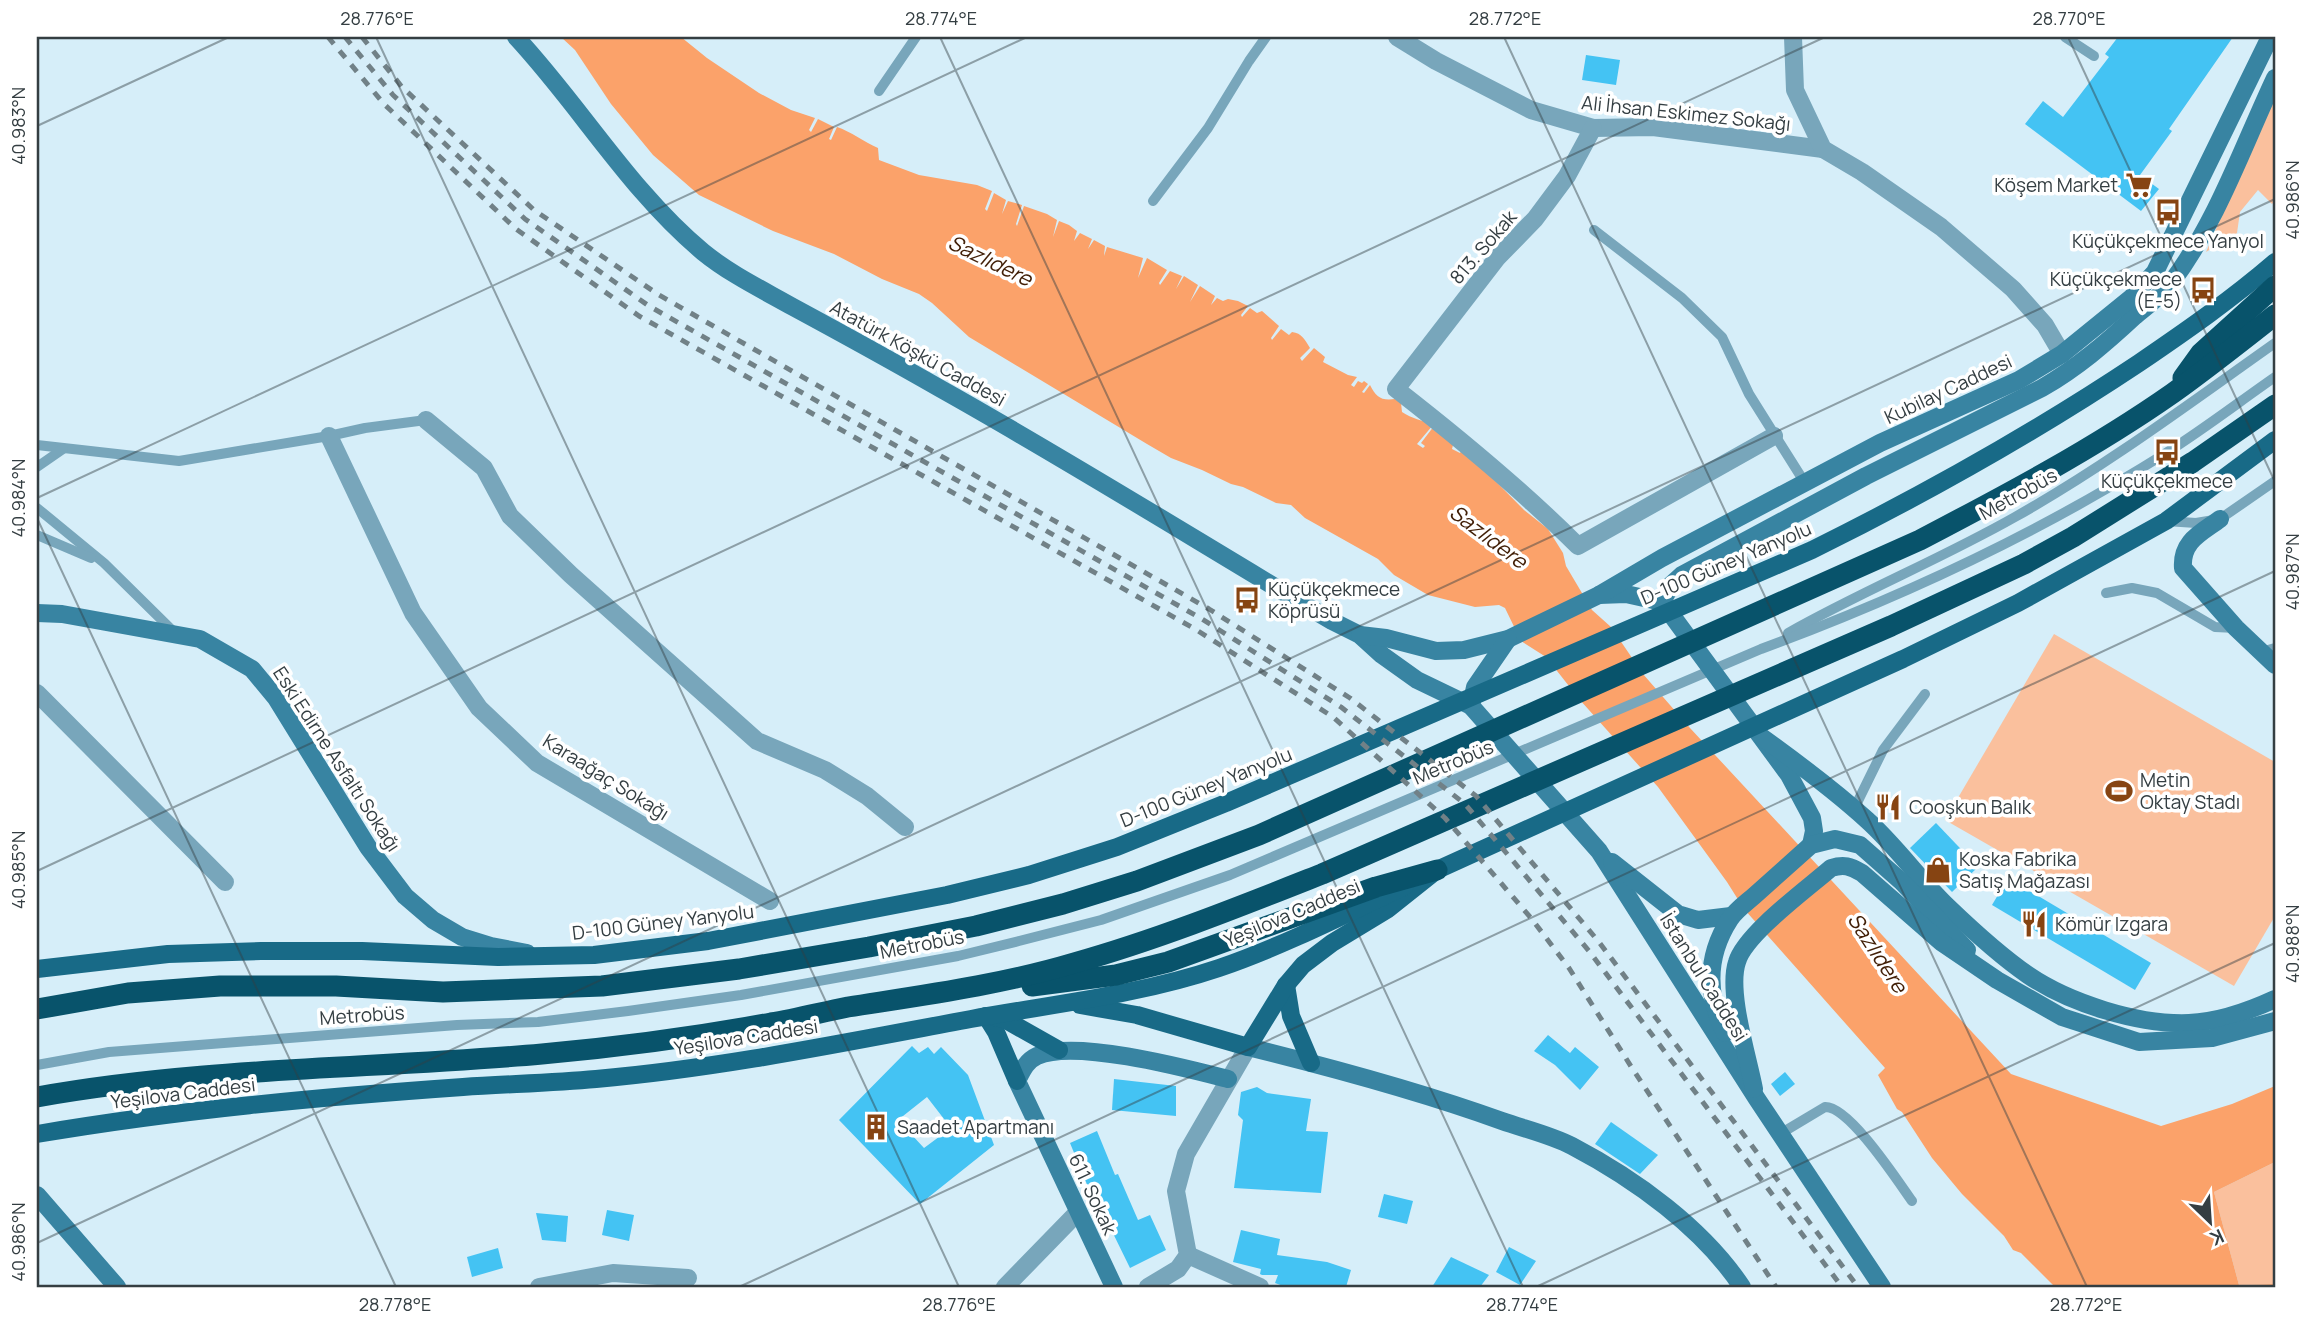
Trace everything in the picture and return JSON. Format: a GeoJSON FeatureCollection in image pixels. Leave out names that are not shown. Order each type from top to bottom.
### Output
{"type":"FeatureCollection","features":[{"type":"Feature","properties":{"kind":"highway"},"geometry":{"type":"LineString","coordinates":[[2174,392],[2201,353],[2275,286]]}},
{"type":"Feature","properties":{"kind":"highway"},"geometry":{"type":"LineString","coordinates":[[37,1009],[128,993],[220,986],[336,986],[443,992],[601,986],[752,967],[976,926],[1063,904],[1137,881],[1259,835],[1920,540],[2119,428],[2174,392],[2275,315]]}},
{"type":"Feature","properties":{"kind":"highway"},"geometry":{"type":"LineString","coordinates":[[37,1097],[88,1088],[256,1072],[543,1054],[695,1036],[929,996],[1074,963],[1149,939],[1322,874],[1935,606],[2024,564],[2073,537],[2171,477],[2275,405]]}},
{"type":"Feature","properties":{"kind":"highway"},"geometry":{"type":"LineString","coordinates":[[929,996],[979,993],[1116,975],[1168,962],[1376,887],[1437,870]]}},
{"type":"Feature","properties":{"kind":"main road","name":"Atatürk Köşkü Caddesi"},"geometry":{"type":"LineString","coordinates":[[516,37],[569,98],[599,141],[641,192],[706,254],[743,279],[943,390],[1332,621],[1360,635]]}},
{"type":"Feature","properties":{"kind":"main road","name":"Kubilay Caddesi"},"geometry":{"type":"LineString","coordinates":[[1360,635],[1386,638],[1436,651],[1464,650],[1508,639],[1600,595],[1662,558],[1880,443],[2019,380],[2062,354],[2131,298],[2155,272],[2270,37]]}},
{"type":"Feature","properties":{"kind":"main road","name":"Kubilay Caddesi"},"geometry":{"type":"LineString","coordinates":[[1662,601],[1671,585],[1682,575],[1866,476],[2042,388],[2071,372],[2098,349],[2170,285],[2207,225],[2275,78]]}},
{"type":"Feature","properties":{"kind":"main road","name":"D-100 Güney Yanyolu"},"geometry":{"type":"LineString","coordinates":[[37,969],[168,954],[261,951],[594,955],[708,941],[947,895],[1117,847],[1330,759],[1812,550],[1896,509],[1980,463],[2106,385],[2237,295],[2275,262]]}},
{"type":"Feature","properties":{"kind":"main road"},"geometry":{"type":"LineString","coordinates":[[1248,1046],[1286,985],[1303,965],[1332,943],[1388,909],[1437,870],[1797,707],[2018,603],[2166,521],[2275,440]]}},
{"type":"Feature","properties":{"kind":"main road"},"geometry":{"type":"LineString","coordinates":[[2220,519],[2188,542],[2182,557],[2183,568],[2236,628],[2268,650],[2275,665]]}},
{"type":"Feature","properties":{"kind":"main road"},"geometry":{"type":"LineString","coordinates":[[1600,595],[1626,594],[1662,601],[1789,775],[1812,818],[1814,831],[1811,845]]}},
{"type":"Feature","properties":{"kind":"main road","name":"Eski Edirne Asfaltı Sokağı"},"geometry":{"type":"LineString","coordinates":[[37,613],[62,614],[201,639],[252,669],[276,698],[368,847],[405,896],[433,920],[462,937],[491,946],[544,956]]}},
{"type":"Feature","properties":{"kind":"main road"},"geometry":{"type":"LineString","coordinates":[[1360,635],[1416,680],[1471,706],[1475,687],[1508,639]]}},
{"type":"Feature","properties":{"kind":"main road","name":"İstanbul Caddesi"},"geometry":{"type":"LineString","coordinates":[[1471,706],[1599,851],[1757,1099],[1882,1287]]}},
{"type":"Feature","properties":{"kind":"main road"},"geometry":{"type":"LineString","coordinates":[[1763,738],[1869,821],[1946,905],[1996,950],[2029,976],[2062,995],[2110,1011],[2158,1021],[2190,1023],[2249,1011],[2275,999]]}},
{"type":"Feature","properties":{"kind":"main road"},"geometry":{"type":"LineString","coordinates":[[1757,1099],[1717,1016],[1711,995],[1715,950],[1731,916],[1811,845],[1836,839],[1860,845],[1902,882],[1997,980]]}},
{"type":"Feature","properties":{"kind":"main road"},"geometry":{"type":"LineString","coordinates":[[1599,851],[1678,914],[1698,920],[1731,916]]}},
{"type":"Feature","properties":{"kind":"main road"},"geometry":{"type":"LineString","coordinates":[[1757,1099],[1735,986],[1738,959],[1752,937],[1831,868],[1849,866],[1862,873],[1941,942],[1997,980],[2062,1017],[2139,1042],[2212,1038],[2275,1021]]}},
{"type":"Feature","properties":{"kind":"main road","name":"Yeşilova Caddesi"},"geometry":{"type":"LineString","coordinates":[[37,1134],[206,1110],[688,1069],[1151,987],[1219,968],[1292,939],[1437,870]]}},
{"type":"Feature","properties":{"kind":"main road"},"geometry":{"type":"LineString","coordinates":[[1286,985],[1291,1016],[1311,1063]]}},
{"type":"Feature","properties":{"kind":"main road"},"geometry":{"type":"LineString","coordinates":[[1062,1003],[1137,1015],[1311,1063],[1469,1109],[1571,1146],[1660,1201],[1729,1267],[1742,1287]]}},
{"type":"Feature","properties":{"kind":"main road"},"geometry":{"type":"LineString","coordinates":[[986,1016],[1004,1019],[1059,1050]]}},
{"type":"Feature","properties":{"kind":"main road"},"geometry":{"type":"LineString","coordinates":[[986,1016],[996,1032],[1017,1081]]}},
{"type":"Feature","properties":{"kind":"main road"},"geometry":{"type":"LineString","coordinates":[[1017,1081],[1024,1066],[1035,1057],[1059,1050],[1100,1053],[1228,1079]]}},
{"type":"Feature","properties":{"kind":"main road","name":"611. Sokak"},"geometry":{"type":"LineString","coordinates":[[1017,1081],[1114,1287]]}},
{"type":"Feature","properties":{"kind":"main road"},"geometry":{"type":"LineString","coordinates":[[37,1195],[117,1287]]}},
{"type":"Feature","properties":{"kind":"street","name":"Ali İhsan Eskimez Sokağı"},"geometry":{"type":"LineString","coordinates":[[1397,37],[1436,61],[1531,110],[1593,128],[1653,127],[1823,149]]}},
{"type":"Feature","properties":{"kind":"street"},"geometry":{"type":"LineString","coordinates":[[1793,37],[1795,90],[1823,149],[1941,226],[2013,289],[2045,325],[2062,354]]}},
{"type":"Feature","properties":{"kind":"street","name":"813. Sokak"},"geometry":{"type":"LineString","coordinates":[[1593,128],[1567,176],[1535,219],[1497,258],[1396,388],[1459,438],[1546,514],[1578,546],[1774,436]]}},
{"type":"Feature","properties":{"kind":"street"},"geometry":{"type":"LineString","coordinates":[[426,420],[484,468],[510,516],[562,567],[757,741],[825,770],[867,796],[905,827]]}},
{"type":"Feature","properties":{"kind":"street","name":"Karaağaç Sokağı"},"geometry":{"type":"LineString","coordinates":[[328,436],[413,613],[479,708],[537,762],[770,901]]}},
{"type":"Feature","properties":{"kind":"street"},"geometry":{"type":"LineString","coordinates":[[37,693],[225,881]]}},
{"type":"Feature","properties":{"kind":"street"},"geometry":{"type":"LineString","coordinates":[[1149,1287],[1178,1269],[1188,1255],[1176,1191],[1186,1154],[1248,1046]]}},
{"type":"Feature","properties":{"kind":"street"},"geometry":{"type":"LineString","coordinates":[[1005,1287],[1078,1212]]}},
{"type":"Feature","properties":{"kind":"street"},"geometry":{"type":"LineString","coordinates":[[1188,1255],[1260,1287]]}},
{"type":"Feature","properties":{"kind":"street"},"geometry":{"type":"LineString","coordinates":[[539,1287],[613,1273],[688,1278]]}},
{"type":"Feature","properties":{"kind":"lane"},"geometry":{"type":"LineString","coordinates":[[879,91],[916,37]]}},
{"type":"Feature","properties":{"kind":"lane"},"geometry":{"type":"LineString","coordinates":[[1153,201],[1208,128],[1266,37]]}},
{"type":"Feature","properties":{"kind":"lane"},"geometry":{"type":"LineString","coordinates":[[2065,37],[2094,56]]}},
{"type":"Feature","properties":{"kind":"lane"},"geometry":{"type":"LineString","coordinates":[[1594,230],[1682,299],[1722,337],[1749,394],[1805,483]]}},
{"type":"Feature","properties":{"kind":"lane","name":"Metrobüs"},"geometry":{"type":"LineString","coordinates":[[1761,649],[1825,612],[2024,512],[2100,466],[2275,343]]}},
{"type":"Feature","properties":{"kind":"lane","name":"Metrobüs"},"geometry":{"type":"LineString","coordinates":[[37,1065],[123,1051],[551,1020],[741,995],[958,956],[1101,920],[1230,875],[1361,821],[1761,649],[1838,620],[1984,555],[2167,452],[2275,377]]}},
{"type":"Feature","properties":{"kind":"lane"},"geometry":{"type":"LineString","coordinates":[[37,445],[179,461],[426,420]]}},
{"type":"Feature","properties":{"kind":"lane"},"geometry":{"type":"LineString","coordinates":[[37,467],[64,449]]}},
{"type":"Feature","properties":{"kind":"lane"},"geometry":{"type":"LineString","coordinates":[[2166,521],[2196,523],[2220,519],[2275,481]]}},
{"type":"Feature","properties":{"kind":"lane"},"geometry":{"type":"LineString","coordinates":[[37,508],[104,563],[176,634]]}},
{"type":"Feature","properties":{"kind":"lane"},"geometry":{"type":"LineString","coordinates":[[37,535],[104,563]]}},
{"type":"Feature","properties":{"kind":"lane"},"geometry":{"type":"LineString","coordinates":[[2106,593],[2132,588],[2157,593],[2215,626],[2236,628]]}},
{"type":"Feature","properties":{"kind":"lane"},"geometry":{"type":"LineString","coordinates":[[1854,809],[1883,750],[1925,694]]}},
{"type":"Feature","properties":{"kind":"lane"},"geometry":{"type":"LineString","coordinates":[[1780,1134],[1825,1107],[1838,1110],[1864,1135],[1912,1201]]}},
{"type":"Feature","properties":{"kind":"shaded area"},"geometry":{"type":"Polygon","coordinates":[[[2275,93],[2275,200],[2272,204],[2258,190],[2240,212],[2237,233],[2206,252],[2275,93]]]}},
{"type":"Feature","properties":{"kind":"shaded area","name":"Metin Oktay Stadı"},"geometry":{"type":"Polygon","coordinates":[[[2054,634],[2275,762],[2275,916],[2234,986],[1945,820],[2054,634]]]}},
{"type":"Feature","properties":{"kind":"shaded area"},"geometry":{"type":"Polygon","coordinates":[[[2275,1162],[2275,1284],[2239,1285],[2214,1192],[2275,1162]]]}},
{"type":"Feature","properties":{"kind":"water","name":"Sazlıdere"},"geometry":{"type":"Polygon","coordinates":[[[561,37],[681,37],[759,93],[791,110],[815,118],[809,130],[811,132],[818,119],[834,127],[829,139],[831,140],[837,127],[842,129],[878,148],[879,160],[919,175],[977,185],[992,191],[985,209],[987,211],[994,193],[1006,200],[1002,214],[1008,201],[1022,205],[1017,226],[1024,206],[1047,214],[1057,220],[1053,237],[1059,221],[1077,231],[1074,241],[1080,233],[1092,239],[1088,249],[1094,240],[1105,246],[1104,256],[1107,247],[1143,258],[1138,278],[1147,258],[1167,270],[1160,285],[1170,271],[1182,276],[1176,289],[1184,276],[1198,285],[1190,302],[1200,286],[1215,296],[1211,305],[1217,298],[1223,301],[1238,301],[1248,306],[1242,317],[1250,308],[1257,313],[1262,311],[1279,326],[1272,340],[1281,329],[1289,335],[1292,332],[1298,334],[1305,340],[1310,348],[1300,358],[1302,361],[1314,348],[1325,357],[1323,362],[1357,377],[1351,385],[1354,387],[1358,381],[1364,381],[1368,384],[1362,392],[1370,385],[1380,397],[1395,399],[1401,403],[1402,412],[1433,425],[1417,444],[1423,448],[1425,446],[1421,443],[1434,426],[1454,441],[1452,449],[1460,453],[1463,448],[1524,510],[1548,529],[1592,610],[1611,627],[1643,674],[2011,1074],[2161,1126],[2232,1104],[2275,1086],[2275,1162],[2214,1192],[2239,1285],[2275,1284],[2275,1287],[2055,1287],[2021,1253],[2013,1250],[2004,1236],[1962,1194],[1932,1158],[1902,1112],[1897,1109],[1878,1075],[1885,1068],[1744,909],[1658,787],[1580,700],[1546,657],[1521,641],[1505,608],[1499,605],[1475,607],[1428,595],[1394,575],[1378,559],[1305,518],[1291,505],[1276,503],[1231,484],[1171,458],[1147,444],[969,337],[919,294],[882,279],[834,254],[773,231],[699,195],[653,155],[611,104],[575,50],[561,37]]]}},
{"type":"Feature","properties":{"kind":"building"},"geometry":{"type":"Polygon","coordinates":[[[2118,37],[2233,37],[2140,175],[2159,189],[2141,211],[2025,124],[2043,101],[2063,117],[2109,57],[2105,54],[2118,37]]]}},
{"type":"Feature","properties":{"kind":"building"},"geometry":{"type":"Polygon","coordinates":[[[1586,55],[1620,60],[1616,85],[1582,80],[1586,55]]]}},
{"type":"Feature","properties":{"kind":"building"},"geometry":{"type":"Polygon","coordinates":[[[1936,823],[1978,867],[1952,892],[1910,848],[1936,823]]]}},
{"type":"Feature","properties":{"kind":"building"},"geometry":{"type":"Polygon","coordinates":[[[2008,878],[2151,963],[2135,990],[1992,905],[2008,878]]]}},
{"type":"Feature","properties":{"kind":"building"},"geometry":{"type":"Polygon","coordinates":[[[1548,1035],[1570,1053],[1575,1047],[1599,1067],[1580,1090],[1555,1065],[1534,1051],[1548,1035]]]}},
{"type":"Feature","properties":{"kind":"building","name":"Saadet Apartmanı"},"geometry":{"type":"Polygon","coordinates":[[[912,1046],[919,1053],[928,1047],[934,1054],[941,1047],[968,1075],[994,1145],[920,1204],[839,1120],[912,1046]],[[927,1097],[898,1120],[924,1148],[951,1128],[927,1097]]]}},
{"type":"Feature","properties":{"kind":"building"},"geometry":{"type":"Polygon","coordinates":[[[1785,1072],[1795,1084],[1780,1096],[1771,1084],[1785,1072]]]}},
{"type":"Feature","properties":{"kind":"building"},"geometry":{"type":"Polygon","coordinates":[[[1114,1079],[1176,1086],[1176,1116],[1112,1110],[1114,1079]]]}},
{"type":"Feature","properties":{"kind":"building"},"geometry":{"type":"Polygon","coordinates":[[[1257,1087],[1267,1093],[1311,1099],[1306,1131],[1328,1132],[1321,1193],[1234,1188],[1243,1120],[1238,1115],[1241,1092],[1257,1087]]]}},
{"type":"Feature","properties":{"kind":"building"},"geometry":{"type":"Polygon","coordinates":[[[1611,1122],[1658,1155],[1640,1174],[1595,1144],[1611,1122]]]}},
{"type":"Feature","properties":{"kind":"building"},"geometry":{"type":"Polygon","coordinates":[[[1097,1131],[1138,1220],[1150,1215],[1166,1250],[1130,1268],[1106,1219],[1102,1221],[1070,1143],[1097,1131]]]}},
{"type":"Feature","properties":{"kind":"building"},"geometry":{"type":"Polygon","coordinates":[[[1384,1194],[1413,1201],[1407,1224],[1378,1217],[1384,1194]]]}},
{"type":"Feature","properties":{"kind":"building"},"geometry":{"type":"Polygon","coordinates":[[[607,1210],[634,1215],[629,1241],[602,1235],[607,1210]]]}},
{"type":"Feature","properties":{"kind":"building"},"geometry":{"type":"Polygon","coordinates":[[[536,1213],[568,1216],[566,1242],[542,1240],[536,1213]]]}},
{"type":"Feature","properties":{"kind":"building"},"geometry":{"type":"Polygon","coordinates":[[[1241,1230],[1280,1239],[1277,1255],[1327,1262],[1351,1270],[1346,1287],[1286,1287],[1275,1283],[1278,1275],[1262,1275],[1261,1269],[1233,1262],[1241,1230]]]}},
{"type":"Feature","properties":{"kind":"building"},"geometry":{"type":"Polygon","coordinates":[[[1509,1247],[1536,1261],[1520,1285],[1496,1272],[1509,1247]]]}},
{"type":"Feature","properties":{"kind":"building"},"geometry":{"type":"Polygon","coordinates":[[[498,1248],[503,1268],[472,1277],[467,1257],[498,1248]]]}},
{"type":"Feature","properties":{"kind":"building"},"geometry":{"type":"Polygon","coordinates":[[[1451,1257],[1489,1275],[1480,1287],[1432,1287],[1451,1257]]]}},
{"type":"Feature","properties":{"kind":"railway"},"geometry":{"type":"LineString","coordinates":[[328,37],[384,104],[516,229],[639,316],[1195,629],[1333,717],[1445,818],[1531,918],[1569,968],[1776,1287]]}},
{"type":"Feature","properties":{"kind":"railway"},"geometry":{"type":"LineString","coordinates":[[345,37],[393,95],[525,219],[649,306],[1202,619],[1341,707],[1465,804],[1589,951],[1842,1287]]}},
{"type":"Feature","properties":{"kind":"railway"},"geometry":{"type":"LineString","coordinates":[[362,37],[402,87],[534,210],[659,295],[1209,609],[1350,698],[1476,796],[1599,942],[1858,1287]]}},
{"type":"Feature","properties":{"kind":"place","name":"Köşem Market"},"geometry":{"type":"Point","coordinates":[2139,185]}},
{"type":"Feature","properties":{"kind":"place","name":"Küçükçekmece Yanyol"},"geometry":{"type":"Point","coordinates":[2168,212]}},
{"type":"Feature","properties":{"kind":"place","name":"Küçükçekmece (E-5)"},"geometry":{"type":"Point","coordinates":[2203,290]}},
{"type":"Feature","properties":{"kind":"place","name":"Küçükçekmece"},"geometry":{"type":"Point","coordinates":[2167,452]}},
{"type":"Feature","properties":{"kind":"place","name":"Küçükçekmece Köprüsü"},"geometry":{"type":"Point","coordinates":[1247,600]}},
{"type":"Feature","properties":{"kind":"place","name":"Metin Oktay Stadı"},"geometry":{"type":"Point","coordinates":[2119,791]}},
{"type":"Feature","properties":{"kind":"place","name":"Cooşkun Balık"},"geometry":{"type":"Point","coordinates":[1888,807]}},
{"type":"Feature","properties":{"kind":"place","name":"Koska Fabrika Satış Mağazası"},"geometry":{"type":"Point","coordinates":[1938,870]}},
{"type":"Feature","properties":{"kind":"place","name":"Kömür Izgara"},"geometry":{"type":"Point","coordinates":[2034,924]}},
{"type":"Feature","properties":{"kind":"place","name":"Saadet Apartmanı"},"geometry":{"type":"Point","coordinates":[876,1127]}}]}
